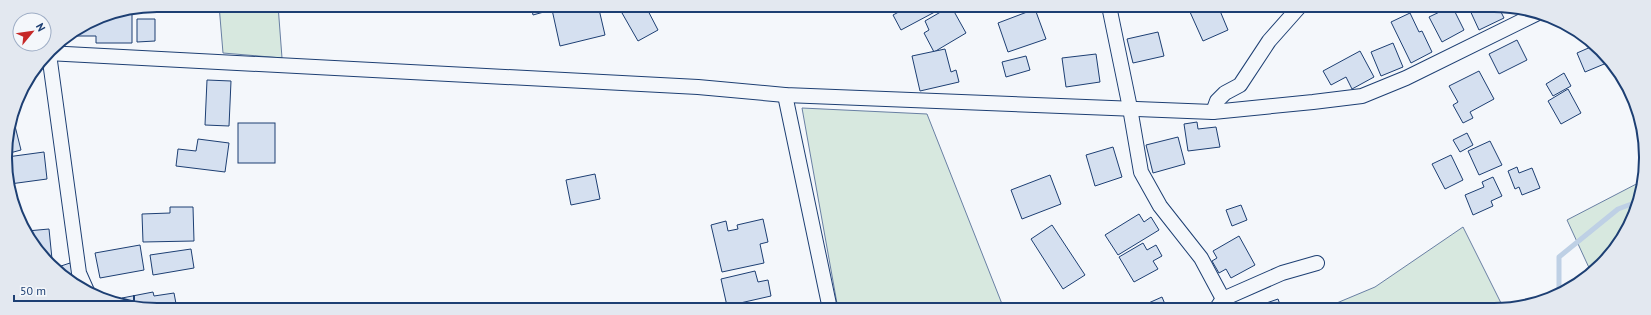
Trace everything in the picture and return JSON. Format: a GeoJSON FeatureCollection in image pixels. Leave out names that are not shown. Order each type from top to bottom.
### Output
{"type":"FeatureCollection","features":[{"type":"Feature","properties":{"kind":"street"},"geometry":{"type":"LineString","coordinates":[[1110,12],[1130,108],[1141,172],[1160,206],[1201,258],[1220,303]]}},
{"type":"Feature","properties":{"kind":"street"},"geometry":{"type":"LineString","coordinates":[[1213,112],[1217,101],[1225,93],[1240,85],[1269,42],[1295,12]]}},
{"type":"Feature","properties":{"kind":"street"},"geometry":{"type":"LineString","coordinates":[[56,54],[682,86],[785,95],[1213,112],[1362,96],[1406,78],[1530,17]]}},
{"type":"Feature","properties":{"kind":"street"},"geometry":{"type":"LineString","coordinates":[[49,61],[79,272],[83,283]]}},
{"type":"Feature","properties":{"kind":"street"},"geometry":{"type":"LineString","coordinates":[[785,95],[829,303]]}},
{"type":"Feature","properties":{"kind":"street"},"geometry":{"type":"LineString","coordinates":[[1222,303],[1282,273],[1317,264]]}},
{"type":"Feature","properties":{"kind":"shaded area"},"geometry":{"type":"Polygon","coordinates":[[[220,12],[279,12],[282,58],[223,53],[220,12]]]}},
{"type":"Feature","properties":{"kind":"shaded area"},"geometry":{"type":"Polygon","coordinates":[[[802,108],[927,114],[1002,303],[837,303],[802,108]]]}},
{"type":"Feature","properties":{"kind":"shaded area"},"geometry":{"type":"Polygon","coordinates":[[[1636,184],[1628,213],[1620,230],[1609,246],[1589,267],[1567,220],[1636,184]]]}},
{"type":"Feature","properties":{"kind":"shaded area"},"geometry":{"type":"Polygon","coordinates":[[[1463,227],[1501,303],[1337,303],[1375,287],[1463,227]]]}},
{"type":"Feature","properties":{"kind":"building"},"geometry":{"type":"Polygon","coordinates":[[[532,12],[544,12],[533,15],[532,12]]]}},
{"type":"Feature","properties":{"kind":"building"},"geometry":{"type":"Polygon","coordinates":[[[553,12],[600,12],[605,35],[560,46],[553,12]]]}},
{"type":"Feature","properties":{"kind":"building"},"geometry":{"type":"Polygon","coordinates":[[[649,12],[658,30],[638,41],[622,13],[649,12]]]}},
{"type":"Feature","properties":{"kind":"building"},"geometry":{"type":"Polygon","coordinates":[[[899,12],[935,12],[901,30],[893,15],[899,12]]]}},
{"type":"Feature","properties":{"kind":"building"},"geometry":{"type":"Polygon","coordinates":[[[941,12],[954,12],[966,33],[934,52],[924,33],[929,30],[925,21],[941,12]]]}},
{"type":"Feature","properties":{"kind":"building"},"geometry":{"type":"Polygon","coordinates":[[[1027,12],[1036,12],[1046,39],[1008,52],[998,23],[1027,12]]]}},
{"type":"Feature","properties":{"kind":"building"},"geometry":{"type":"Polygon","coordinates":[[[1190,12],[1220,12],[1228,30],[1203,41],[1190,12]]]}},
{"type":"Feature","properties":{"kind":"building"},"geometry":{"type":"Polygon","coordinates":[[[1439,12],[1455,12],[1464,30],[1442,42],[1429,17],[1439,12]]]}},
{"type":"Feature","properties":{"kind":"building"},"geometry":{"type":"Polygon","coordinates":[[[1471,12],[1501,12],[1504,18],[1479,30],[1471,12]]]}},
{"type":"Feature","properties":{"kind":"building"},"geometry":{"type":"Polygon","coordinates":[[[1410,13],[1419,32],[1422,31],[1432,52],[1411,63],[1391,22],[1410,13]]]}},
{"type":"Feature","properties":{"kind":"building"},"geometry":{"type":"Polygon","coordinates":[[[132,14],[132,43],[96,43],[96,36],[78,36],[102,23],[132,14]]]}},
{"type":"Feature","properties":{"kind":"building"},"geometry":{"type":"Polygon","coordinates":[[[137,19],[155,19],[155,41],[137,42],[137,19]]]}},
{"type":"Feature","properties":{"kind":"building"},"geometry":{"type":"Polygon","coordinates":[[[1158,32],[1164,56],[1133,63],[1127,39],[1158,32]]]}},
{"type":"Feature","properties":{"kind":"building"},"geometry":{"type":"Polygon","coordinates":[[[1517,40],[1527,60],[1499,74],[1489,54],[1517,40]]]}},
{"type":"Feature","properties":{"kind":"building"},"geometry":{"type":"Polygon","coordinates":[[[1393,43],[1403,67],[1381,76],[1371,52],[1393,43]]]}},
{"type":"Feature","properties":{"kind":"building"},"geometry":{"type":"Polygon","coordinates":[[[1589,48],[1605,64],[1585,72],[1577,53],[1589,48]]]}},
{"type":"Feature","properties":{"kind":"building"},"geometry":{"type":"Polygon","coordinates":[[[945,49],[951,72],[956,70],[959,82],[920,91],[912,56],[945,49]]]}},
{"type":"Feature","properties":{"kind":"building"},"geometry":{"type":"Polygon","coordinates":[[[1360,51],[1374,77],[1352,89],[1346,77],[1331,85],[1323,71],[1360,51]]]}},
{"type":"Feature","properties":{"kind":"building"},"geometry":{"type":"Polygon","coordinates":[[[1096,54],[1100,82],[1066,87],[1062,58],[1096,54]]]}},
{"type":"Feature","properties":{"kind":"building"},"geometry":{"type":"Polygon","coordinates":[[[1026,56],[1030,70],[1006,77],[1002,62],[1026,56]]]}},
{"type":"Feature","properties":{"kind":"building"},"geometry":{"type":"Polygon","coordinates":[[[1479,71],[1494,99],[1470,112],[1473,118],[1463,123],[1453,105],[1458,102],[1449,86],[1479,71]]]}},
{"type":"Feature","properties":{"kind":"building"},"geometry":{"type":"Polygon","coordinates":[[[1564,73],[1571,86],[1553,96],[1546,84],[1564,73]]]}},
{"type":"Feature","properties":{"kind":"building"},"geometry":{"type":"Polygon","coordinates":[[[207,80],[231,81],[229,126],[205,125],[207,80]]]}},
{"type":"Feature","properties":{"kind":"building"},"geometry":{"type":"Polygon","coordinates":[[[1568,89],[1581,113],[1561,124],[1548,101],[1568,89]]]}},
{"type":"Feature","properties":{"kind":"building"},"geometry":{"type":"Polygon","coordinates":[[[1197,122],[1198,129],[1216,127],[1220,147],[1188,151],[1184,124],[1197,122]]]}},
{"type":"Feature","properties":{"kind":"building"},"geometry":{"type":"Polygon","coordinates":[[[238,123],[275,123],[275,163],[238,163],[238,123]]]}},
{"type":"Feature","properties":{"kind":"building"},"geometry":{"type":"Polygon","coordinates":[[[15,127],[21,150],[12,152],[15,127]]]}},
{"type":"Feature","properties":{"kind":"building"},"geometry":{"type":"Polygon","coordinates":[[[1467,133],[1473,145],[1460,152],[1453,140],[1467,133]]]}},
{"type":"Feature","properties":{"kind":"building"},"geometry":{"type":"Polygon","coordinates":[[[1178,137],[1185,164],[1153,173],[1146,145],[1178,137]]]}},
{"type":"Feature","properties":{"kind":"building"},"geometry":{"type":"Polygon","coordinates":[[[198,139],[229,143],[225,172],[176,166],[178,149],[196,151],[198,139]]]}},
{"type":"Feature","properties":{"kind":"building"},"geometry":{"type":"Polygon","coordinates":[[[1490,141],[1502,165],[1479,175],[1468,151],[1490,141]]]}},
{"type":"Feature","properties":{"kind":"building"},"geometry":{"type":"Polygon","coordinates":[[[1113,147],[1122,177],[1095,186],[1086,155],[1113,147]]]}},
{"type":"Feature","properties":{"kind":"building"},"geometry":{"type":"Polygon","coordinates":[[[44,152],[47,179],[14,183],[12,156],[44,152]]]}},
{"type":"Feature","properties":{"kind":"building"},"geometry":{"type":"Polygon","coordinates":[[[1451,155],[1463,180],[1445,189],[1432,164],[1451,155]]]}},
{"type":"Feature","properties":{"kind":"building"},"geometry":{"type":"Polygon","coordinates":[[[1517,167],[1519,173],[1532,168],[1540,188],[1522,195],[1519,187],[1515,189],[1508,171],[1517,167]]]}},
{"type":"Feature","properties":{"kind":"building"},"geometry":{"type":"Polygon","coordinates":[[[595,174],[600,199],[571,205],[566,180],[595,174]]]}},
{"type":"Feature","properties":{"kind":"building"},"geometry":{"type":"Polygon","coordinates":[[[1050,175],[1061,204],[1022,219],[1011,190],[1050,175]]]}},
{"type":"Feature","properties":{"kind":"building"},"geometry":{"type":"Polygon","coordinates":[[[1493,177],[1502,196],[1491,201],[1493,206],[1473,215],[1465,195],[1484,187],[1482,182],[1493,177]]]}},
{"type":"Feature","properties":{"kind":"building"},"geometry":{"type":"Polygon","coordinates":[[[1241,205],[1247,220],[1232,226],[1226,210],[1241,205]]]}},
{"type":"Feature","properties":{"kind":"building"},"geometry":{"type":"Polygon","coordinates":[[[170,207],[193,207],[194,241],[143,242],[142,214],[170,213],[170,207]]]}},
{"type":"Feature","properties":{"kind":"building"},"geometry":{"type":"Polygon","coordinates":[[[1139,214],[1144,222],[1151,217],[1159,230],[1118,255],[1105,235],[1139,214]]]}},
{"type":"Feature","properties":{"kind":"building"},"geometry":{"type":"Polygon","coordinates":[[[763,219],[768,242],[760,244],[764,263],[722,272],[711,225],[726,221],[728,231],[738,229],[737,225],[763,219]]]}},
{"type":"Feature","properties":{"kind":"building"},"geometry":{"type":"Polygon","coordinates":[[[1052,225],[1085,275],[1063,289],[1031,239],[1052,225]]]}},
{"type":"Feature","properties":{"kind":"building"},"geometry":{"type":"Polygon","coordinates":[[[49,229],[52,257],[42,246],[31,231],[49,229]]]}},
{"type":"Feature","properties":{"kind":"building"},"geometry":{"type":"Polygon","coordinates":[[[1239,236],[1255,265],[1231,278],[1226,269],[1219,273],[1212,261],[1217,258],[1213,251],[1239,236]]]}},
{"type":"Feature","properties":{"kind":"building"},"geometry":{"type":"Polygon","coordinates":[[[1143,243],[1147,250],[1156,245],[1162,256],[1153,261],[1158,269],[1134,282],[1119,257],[1143,243]]]}},
{"type":"Feature","properties":{"kind":"building"},"geometry":{"type":"Polygon","coordinates":[[[140,245],[144,270],[100,278],[95,253],[140,245]]]}},
{"type":"Feature","properties":{"kind":"building"},"geometry":{"type":"Polygon","coordinates":[[[191,249],[194,268],[153,275],[150,255],[191,249]]]}},
{"type":"Feature","properties":{"kind":"building"},"geometry":{"type":"Polygon","coordinates":[[[70,263],[74,276],[69,273],[61,266],[70,263]]]}},
{"type":"Feature","properties":{"kind":"building"},"geometry":{"type":"Polygon","coordinates":[[[755,271],[758,282],[768,280],[771,296],[740,303],[726,303],[721,279],[755,271]]]}},
{"type":"Feature","properties":{"kind":"building"},"geometry":{"type":"Polygon","coordinates":[[[153,292],[154,296],[174,293],[176,303],[148,303],[122,298],[153,292]]]}},
{"type":"Feature","properties":{"kind":"building"},"geometry":{"type":"Polygon","coordinates":[[[1162,297],[1164,303],[1148,303],[1162,297]]]}},
{"type":"Feature","properties":{"kind":"building"},"geometry":{"type":"Polygon","coordinates":[[[1278,299],[1279,303],[1266,303],[1278,299]]]}},
{"type":"Feature","properties":{"kind":"waterway"},"geometry":{"type":"LineString","coordinates":[[1559,288],[1559,257],[1618,209],[1631,204]]}}]}
